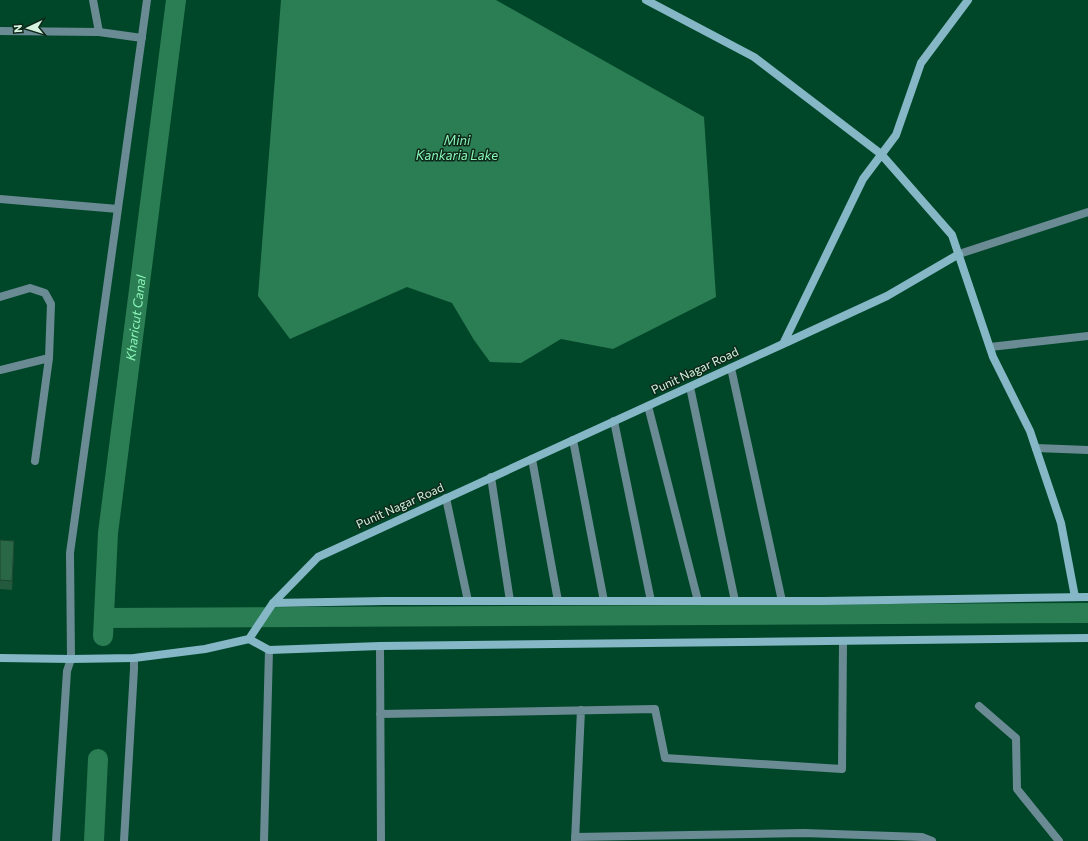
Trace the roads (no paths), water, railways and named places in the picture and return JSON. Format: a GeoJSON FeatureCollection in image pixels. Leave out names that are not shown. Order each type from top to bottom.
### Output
{"type":"FeatureCollection","features":[{"type":"Feature","properties":{"kind":"street"},"geometry":{"type":"LineString","coordinates":[[93,0],[99,32]]}},
{"type":"Feature","properties":{"kind":"street"},"geometry":{"type":"LineString","coordinates":[[56,841],[67,671],[71,659],[70,554],[147,0]]}},
{"type":"Feature","properties":{"kind":"street"},"geometry":{"type":"LineString","coordinates":[[646,0],[754,57],[881,154],[952,235],[993,357],[1030,431],[1036,448],[1061,523],[1075,597]]}},
{"type":"Feature","properties":{"kind":"street"},"geometry":{"type":"LineString","coordinates":[[783,344],[863,179],[896,135],[921,63],[968,0]]}},
{"type":"Feature","properties":{"kind":"street"},"geometry":{"type":"LineString","coordinates":[[0,32],[99,32],[142,38]]}},
{"type":"Feature","properties":{"kind":"street"},"geometry":{"type":"LineString","coordinates":[[0,199],[118,209]]}},
{"type":"Feature","properties":{"kind":"street"},"geometry":{"type":"LineString","coordinates":[[959,254],[1088,212]]}},
{"type":"Feature","properties":{"kind":"street","name":"Punit Nagar Road"},"geometry":{"type":"LineString","coordinates":[[250,638],[273,604],[318,556],[887,296],[959,254]]}},
{"type":"Feature","properties":{"kind":"street"},"geometry":{"type":"LineString","coordinates":[[0,297],[30,288],[45,293],[51,304],[49,358],[34,460]]}},
{"type":"Feature","properties":{"kind":"street"},"geometry":{"type":"LineString","coordinates":[[990,347],[1088,336]]}},
{"type":"Feature","properties":{"kind":"street"},"geometry":{"type":"LineString","coordinates":[[0,370],[49,358]]}},
{"type":"Feature","properties":{"kind":"street"},"geometry":{"type":"LineString","coordinates":[[731,368],[782,601]]}},
{"type":"Feature","properties":{"kind":"street"},"geometry":{"type":"LineString","coordinates":[[690,387],[735,601]]}},
{"type":"Feature","properties":{"kind":"street"},"geometry":{"type":"LineString","coordinates":[[648,406],[698,601]]}},
{"type":"Feature","properties":{"kind":"street"},"geometry":{"type":"LineString","coordinates":[[614,421],[650,601]]}},
{"type":"Feature","properties":{"kind":"street"},"geometry":{"type":"LineString","coordinates":[[574,440],[604,601]]}},
{"type":"Feature","properties":{"kind":"street"},"geometry":{"type":"LineString","coordinates":[[1036,448],[1088,450]]}},
{"type":"Feature","properties":{"kind":"street"},"geometry":{"type":"LineString","coordinates":[[532,459],[558,601]]}},
{"type":"Feature","properties":{"kind":"street"},"geometry":{"type":"LineString","coordinates":[[491,477],[510,601]]}},
{"type":"Feature","properties":{"kind":"street"},"geometry":{"type":"LineString","coordinates":[[446,498],[468,601]]}},
{"type":"Feature","properties":{"kind":"street"},"geometry":{"type":"LineString","coordinates":[[273,604],[468,601],[782,601],[1088,597]]}},
{"type":"Feature","properties":{"kind":"street"},"geometry":{"type":"LineString","coordinates":[[0,658],[134,658],[205,648],[250,638],[269,650],[380,646],[1088,638]]}},
{"type":"Feature","properties":{"kind":"street"},"geometry":{"type":"LineString","coordinates":[[380,714],[655,709],[665,758],[842,769],[843,641]]}},
{"type":"Feature","properties":{"kind":"street"},"geometry":{"type":"LineString","coordinates":[[380,646],[381,841]]}},
{"type":"Feature","properties":{"kind":"street"},"geometry":{"type":"LineString","coordinates":[[264,841],[269,650]]}},
{"type":"Feature","properties":{"kind":"street"},"geometry":{"type":"LineString","coordinates":[[124,841],[134,658]]}},
{"type":"Feature","properties":{"kind":"street"},"geometry":{"type":"LineString","coordinates":[[979,706],[1016,738],[1017,789],[1059,841]]}},
{"type":"Feature","properties":{"kind":"street"},"geometry":{"type":"LineString","coordinates":[[581,710],[575,839],[804,833],[922,837],[932,841]]}},
{"type":"Feature","properties":{"kind":"water","name":"Mini Kankaria Lake"},"geometry":{"type":"Polygon","coordinates":[[[281,0],[496,0],[704,117],[716,297],[613,349],[561,339],[521,363],[490,362],[474,340],[452,303],[407,287],[290,339],[258,296],[281,0]]]}},
{"type":"Feature","properties":{"kind":"waterway","name":"Kharicut Canal"},"geometry":{"type":"LineString","coordinates":[[103,636],[108,533],[176,0]]}},
{"type":"Feature","properties":{"kind":"waterway"},"geometry":{"type":"LineString","coordinates":[[104,618],[1088,613]]}},
{"type":"Feature","properties":{"kind":"waterway","name":"Kharicut Canal"},"geometry":{"type":"LineString","coordinates":[[94,841],[98,759]]}}]}
